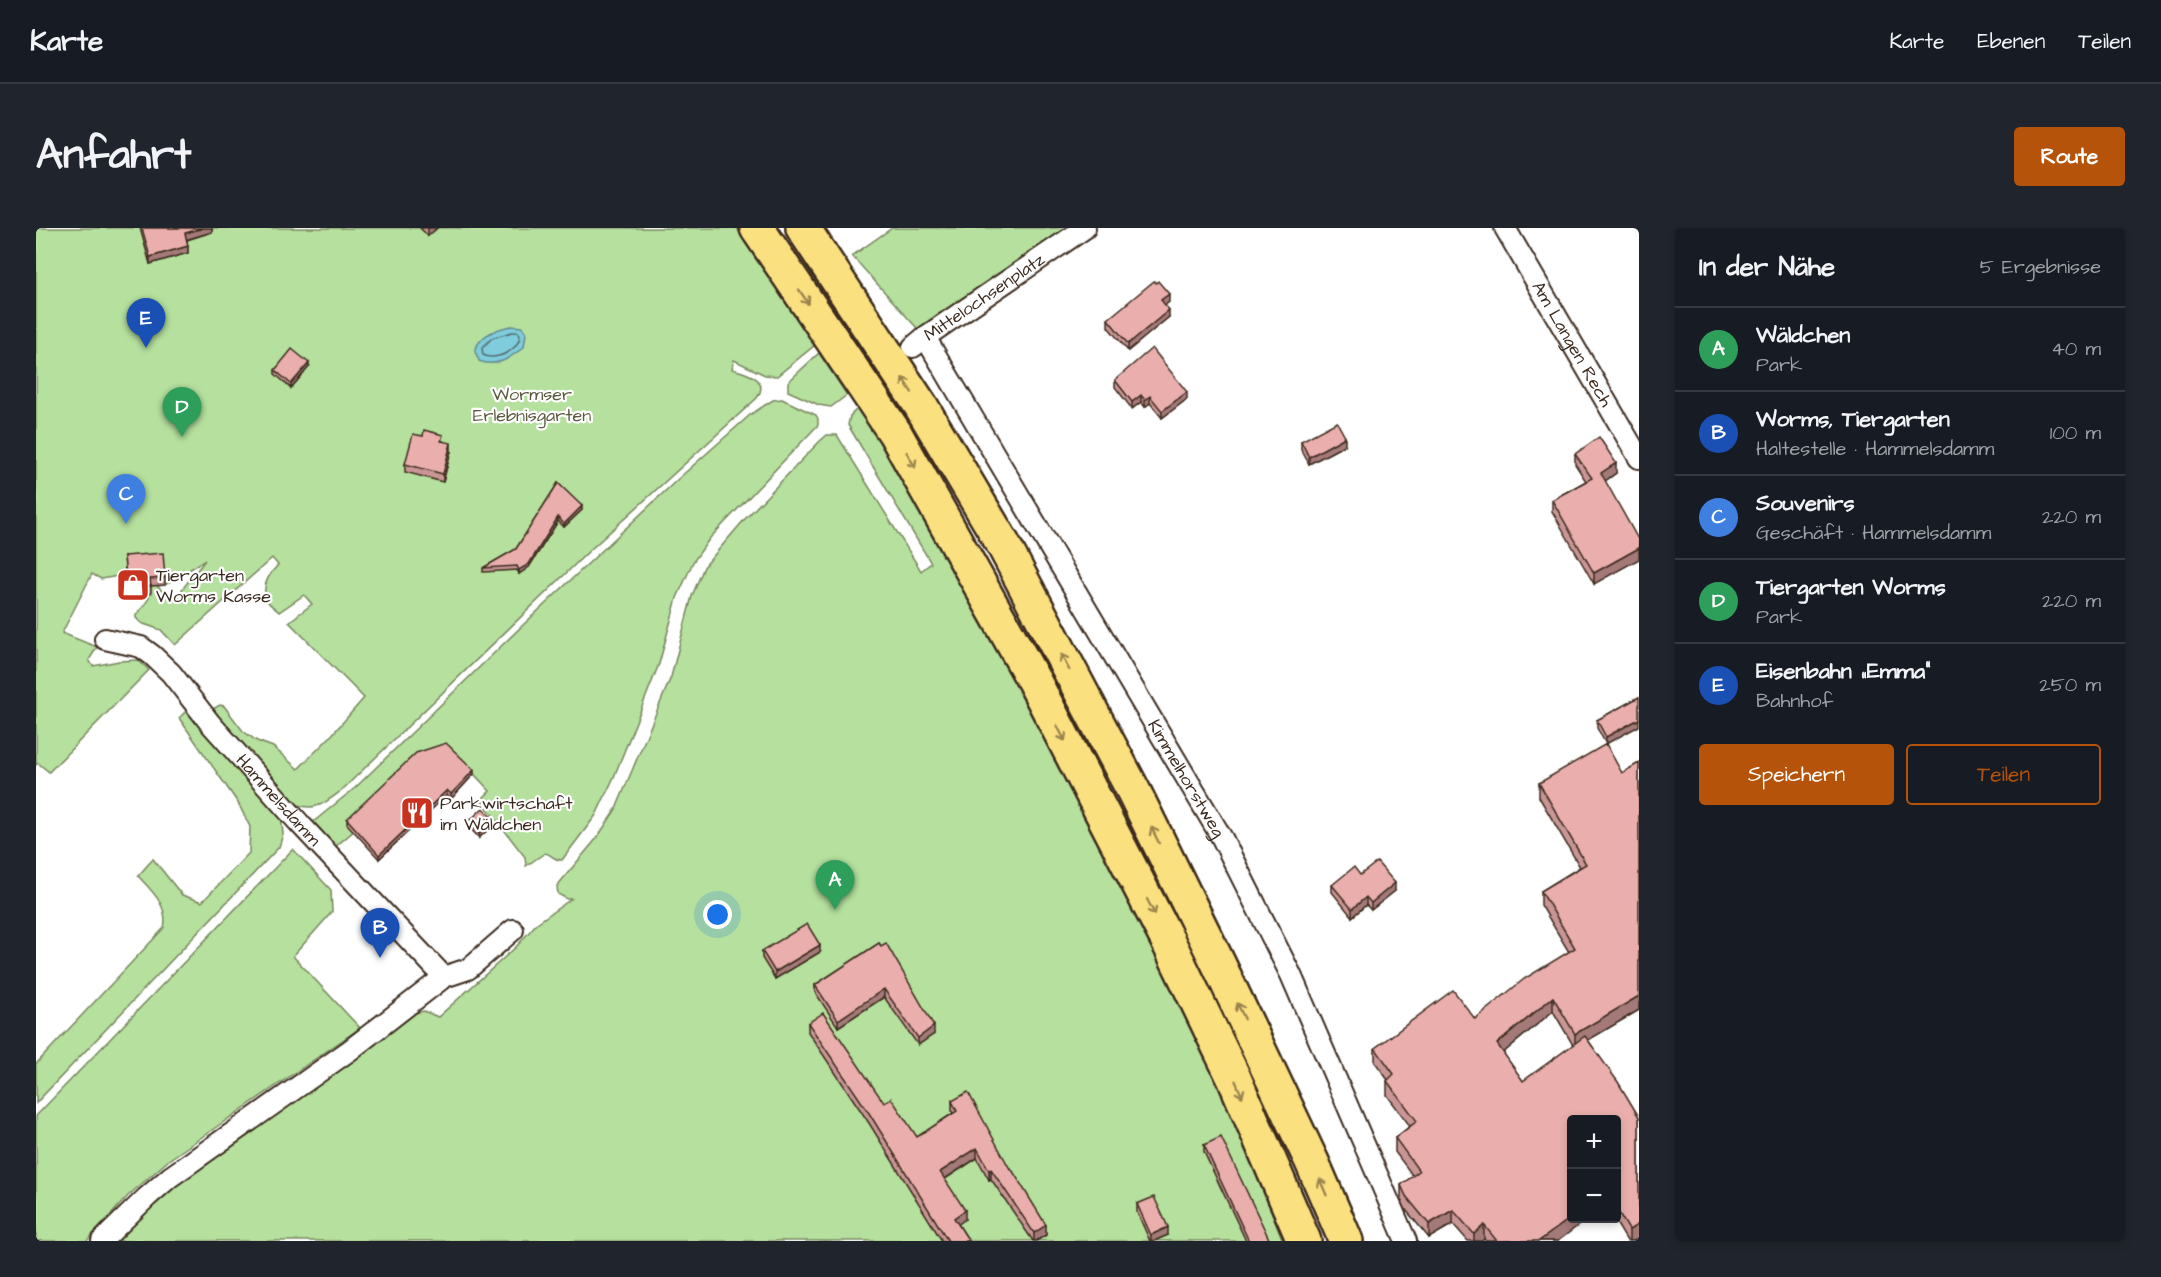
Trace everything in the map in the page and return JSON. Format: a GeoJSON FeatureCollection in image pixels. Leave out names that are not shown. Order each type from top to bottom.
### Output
{"type":"FeatureCollection","features":[{"type":"Feature","properties":{"kind":"highway"},"geometry":{"type":"LineString","coordinates":[[757,228],[895,433],[1034,681],[1174,952],[1234,1078],[1304,1241]]}},
{"type":"Feature","properties":{"kind":"highway"},"geometry":{"type":"LineString","coordinates":[[802,228],[921,406],[1003,544],[1134,792],[1312,1162],[1346,1241]]}},
{"type":"Feature","properties":{"kind":"street","name":"Mittelochsenplatz"},"geometry":{"type":"LineString","coordinates":[[919,342],[1085,228]]}},
{"type":"Feature","properties":{"kind":"street","name":"Am Langen Rech"},"geometry":{"type":"LineString","coordinates":[[1505,228],[1639,458]]}},
{"type":"Feature","properties":{"kind":"street","name":"Kimmelhorstweg"},"geometry":{"type":"LineString","coordinates":[[919,342],[1222,838],[1291,975],[1406,1241]]}},
{"type":"Feature","properties":{"kind":"street","name":"Hammelsdamm"},"geometry":{"type":"LineString","coordinates":[[105,639],[141,647],[152,654],[171,673],[210,723],[300,824],[444,977]]}},
{"type":"Feature","properties":{"kind":"street"},"geometry":{"type":"LineString","coordinates":[[102,1241],[170,1177],[350,1050],[444,977],[468,969],[513,930]]}},
{"type":"Feature","properties":{"kind":"green space","name":"Wormser Erlebnisgarten"},"geometry":{"type":"Polygon","coordinates":[[[36,228],[737,228],[815,345],[777,376],[765,375],[734,360],[732,369],[750,375],[759,382],[761,386],[757,398],[590,550],[341,791],[320,805],[308,807],[295,804],[211,710],[220,705],[224,706],[243,731],[257,741],[273,747],[298,769],[364,698],[289,622],[312,604],[304,595],[279,612],[268,602],[265,587],[278,565],[272,558],[175,645],[161,630],[141,623],[136,618],[148,599],[150,587],[126,589],[125,575],[101,579],[92,574],[62,633],[97,647],[89,660],[93,666],[138,660],[149,670],[49,772],[38,763],[36,765],[36,228]],[[205,560],[165,585],[157,586],[173,601],[205,560]]]}},
{"type":"Feature","properties":{"kind":"green space"},"geometry":{"type":"Polygon","coordinates":[[[892,228],[1066,228],[925,337],[852,256],[892,228]]]}},
{"type":"Feature","properties":{"kind":"green space"},"geometry":{"type":"Polygon","coordinates":[[[819,353],[847,395],[831,407],[819,405],[788,391],[788,382],[819,353]]]}},
{"type":"Feature","properties":{"kind":"green space"},"geometry":{"type":"Polygon","coordinates":[[[782,399],[816,415],[818,425],[710,538],[693,562],[677,598],[659,664],[614,777],[596,815],[562,860],[545,853],[526,866],[525,857],[481,800],[490,791],[474,774],[354,831],[335,847],[312,823],[356,787],[678,479],[751,414],[773,400],[782,399]]]}},
{"type":"Feature","properties":{"kind":"green space"},"geometry":{"type":"Polygon","coordinates":[[[861,405],[967,587],[1161,961],[1242,1137],[1283,1241],[108,1241],[158,1193],[389,1030],[415,1013],[424,1011],[438,1017],[516,947],[537,923],[571,899],[558,894],[557,886],[597,838],[616,809],[671,677],[692,596],[704,567],[744,520],[827,435],[837,435],[921,571],[931,563],[848,425],[850,416],[861,405]]]}},
{"type":"Feature","properties":{"kind":"green space"},"geometry":{"type":"Polygon","coordinates":[[[186,711],[281,814],[283,834],[279,847],[36,1103],[36,1064],[164,928],[162,906],[154,893],[138,876],[153,859],[182,895],[202,902],[249,853],[250,827],[238,803],[179,718],[186,711]]]}},
{"type":"Feature","properties":{"kind":"green space"},"geometry":{"type":"Polygon","coordinates":[[[293,849],[331,890],[332,912],[293,956],[360,1028],[170,1159],[128,1196],[87,1241],[36,1241],[36,1116],[293,849]]]}},
{"type":"Feature","properties":{"kind":"water"},"geometry":{"type":"Polygon","coordinates":[[[511,326],[522,327],[526,333],[524,347],[497,363],[479,361],[475,351],[480,341],[494,331],[511,326]]]}},
{"type":"Feature","properties":{"kind":"building"},"geometry":{"type":"Polygon","coordinates":[[[142,228],[203,228],[185,233],[188,246],[150,257],[142,228]]]}},
{"type":"Feature","properties":{"kind":"building"},"geometry":{"type":"Polygon","coordinates":[[[1154,281],[1156,283],[1158,281],[1169,294],[1161,300],[1169,310],[1128,344],[1108,319],[1154,281]]]}},
{"type":"Feature","properties":{"kind":"building"},"geometry":{"type":"Polygon","coordinates":[[[1152,348],[1187,392],[1162,411],[1150,396],[1145,400],[1141,395],[1132,402],[1115,380],[1152,348]]]}},
{"type":"Feature","properties":{"kind":"building"},"geometry":{"type":"Polygon","coordinates":[[[292,349],[309,363],[291,384],[275,370],[292,349]]]}},
{"type":"Feature","properties":{"kind":"building"},"geometry":{"type":"Polygon","coordinates":[[[1337,422],[1345,437],[1309,457],[1301,441],[1337,422]]]}},
{"type":"Feature","properties":{"kind":"building"},"geometry":{"type":"Polygon","coordinates":[[[424,430],[443,435],[441,441],[451,443],[443,474],[405,464],[413,434],[423,436],[424,430]]]}},
{"type":"Feature","properties":{"kind":"building"},"geometry":{"type":"Polygon","coordinates":[[[1599,437],[1616,463],[1601,473],[1639,541],[1639,548],[1594,573],[1552,500],[1592,478],[1575,454],[1599,437]]]}},
{"type":"Feature","properties":{"kind":"building"},"geometry":{"type":"Polygon","coordinates":[[[558,483],[582,506],[564,524],[558,517],[529,564],[519,570],[517,566],[483,568],[516,549],[558,483]]]}},
{"type":"Feature","properties":{"kind":"building"},"geometry":{"type":"Polygon","coordinates":[[[163,553],[165,578],[150,579],[151,586],[127,588],[124,556],[163,553]]]}},
{"type":"Feature","properties":{"kind":"building"},"geometry":{"type":"Polygon","coordinates":[[[1639,697],[1639,719],[1606,737],[1597,720],[1639,697]]]}},
{"type":"Feature","properties":{"kind":"building"},"geometry":{"type":"Polygon","coordinates":[[[446,743],[474,770],[451,794],[447,790],[379,855],[347,819],[416,753],[446,743]]]}},
{"type":"Feature","properties":{"kind":"building"},"geometry":{"type":"Polygon","coordinates":[[[1606,744],[1622,773],[1639,763],[1639,996],[1575,1034],[1553,997],[1497,1044],[1523,1081],[1585,1036],[1618,1082],[1639,1117],[1639,1224],[1629,1230],[1621,1217],[1621,1115],[1567,1115],[1567,1221],[1539,1241],[1497,1241],[1484,1225],[1474,1234],[1453,1210],[1429,1224],[1406,1196],[1401,1185],[1419,1171],[1395,1138],[1417,1121],[1387,1081],[1394,1074],[1375,1048],[1453,990],[1475,1019],[1524,979],[1575,948],[1541,891],[1586,864],[1539,783],[1606,744]]]}},
{"type":"Feature","properties":{"kind":"building"},"geometry":{"type":"Polygon","coordinates":[[[483,808],[494,820],[479,834],[468,822],[483,808]]]}},
{"type":"Feature","properties":{"kind":"building"},"geometry":{"type":"Polygon","coordinates":[[[1377,862],[1395,883],[1371,903],[1366,897],[1352,909],[1332,885],[1354,867],[1360,875],[1377,862]]]}},
{"type":"Feature","properties":{"kind":"building"},"geometry":{"type":"Polygon","coordinates":[[[807,924],[820,945],[775,972],[762,951],[807,924]]]}},
{"type":"Feature","properties":{"kind":"building"},"geometry":{"type":"Polygon","coordinates":[[[879,943],[881,946],[886,943],[934,1026],[918,1038],[884,989],[838,1020],[815,985],[879,943]]]}},
{"type":"Feature","properties":{"kind":"building"},"geometry":{"type":"Polygon","coordinates":[[[823,1013],[884,1103],[891,1098],[917,1137],[957,1111],[952,1101],[968,1092],[1010,1169],[1046,1225],[1034,1233],[991,1169],[989,1170],[977,1148],[940,1172],[965,1210],[954,1218],[969,1241],[948,1241],[869,1113],[808,1023],[823,1013]]]}},
{"type":"Feature","properties":{"kind":"building"},"geometry":{"type":"Polygon","coordinates":[[[1221,1137],[1270,1241],[1249,1241],[1204,1145],[1221,1137]]]}},
{"type":"Feature","properties":{"kind":"building"},"geometry":{"type":"Polygon","coordinates":[[[1154,1197],[1168,1227],[1151,1235],[1137,1204],[1154,1197]]]}},
{"type":"Feature","properties":{"kind":"place","name":"Eisenbahn „Emma“"},"geometry":{"type":"Point","coordinates":[146,348]}},
{"type":"Feature","properties":{"kind":"place","name":"Tiergarten Worms"},"geometry":{"type":"Point","coordinates":[182,437]}},
{"type":"Feature","properties":{"kind":"place","name":"Souvenirs"},"geometry":{"type":"Point","coordinates":[126,524]}},
{"type":"Feature","properties":{"kind":"place","name":"Tiergarten Worms Kasse"},"geometry":{"type":"Point","coordinates":[133,585]}},
{"type":"Feature","properties":{"kind":"place","name":"Parkwirtschaft im Wäldchen"},"geometry":{"type":"Point","coordinates":[417,813]}},
{"type":"Feature","properties":{"kind":"place","name":"Wäldchen"},"geometry":{"type":"Point","coordinates":[835,910]}},
{"type":"Feature","properties":{"kind":"place","name":"Worms, Tiergarten"},"geometry":{"type":"Point","coordinates":[380,958]}}]}
